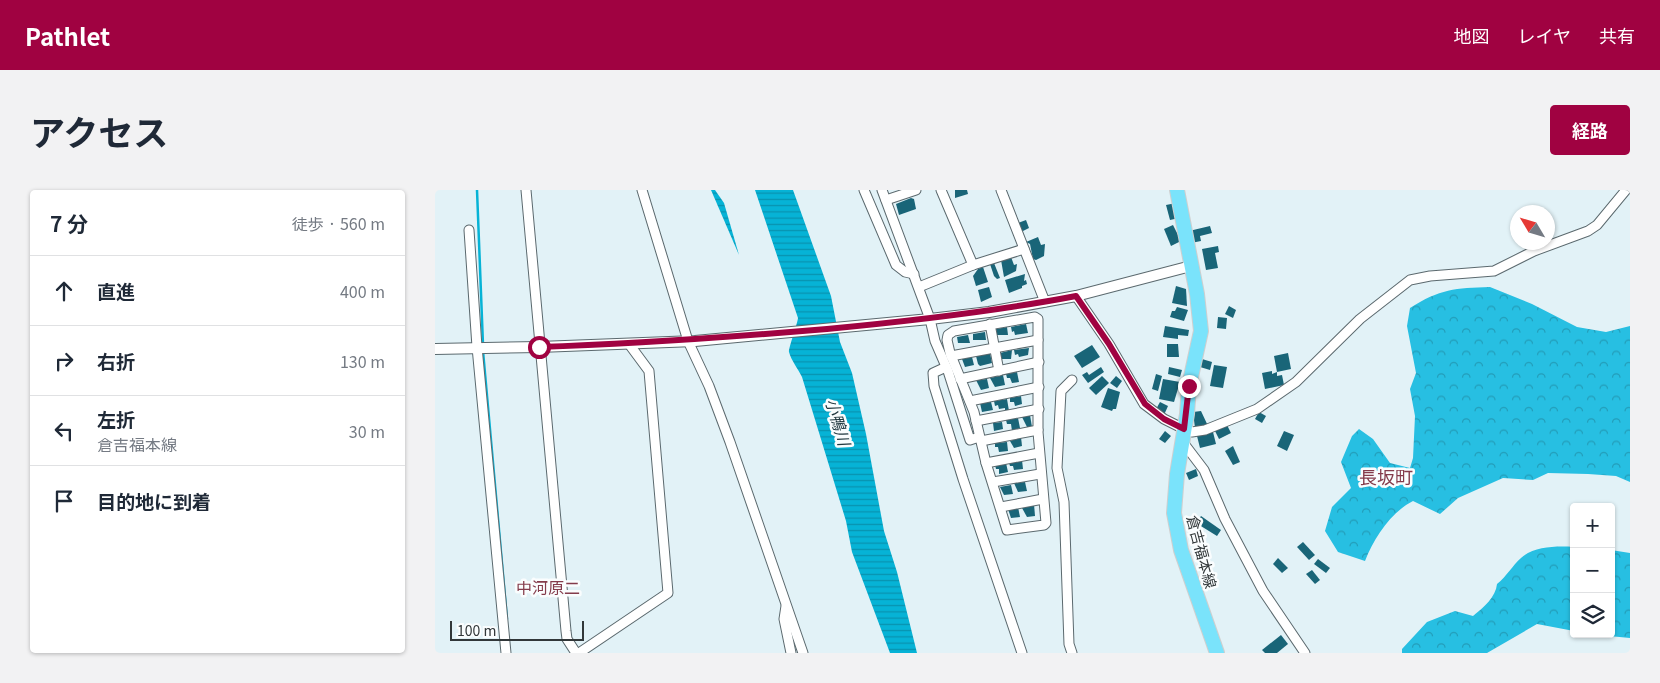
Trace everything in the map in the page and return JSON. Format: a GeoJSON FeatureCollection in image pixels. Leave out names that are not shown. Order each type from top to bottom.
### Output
{"type":"FeatureCollection","features":[{"type":"Feature","properties":{"kind":"main road","name":"倉吉福本線"},"geometry":{"type":"LineString","coordinates":[[1177,190],[1201,331],[1189,386],[1177,474],[1176,522],[1181,550],[1217,653]]}},
{"type":"Feature","properties":{"kind":"street"},"geometry":{"type":"LineString","coordinates":[[526,190],[566,631],[567,639],[578,653],[668,593],[649,371],[629,344]]}},
{"type":"Feature","properties":{"kind":"street"},"geometry":{"type":"LineString","coordinates":[[642,190],[692,341],[730,442],[803,653]]}},
{"type":"Feature","properties":{"kind":"street"},"geometry":{"type":"LineString","coordinates":[[864,190],[896,265],[905,272],[914,274]]}},
{"type":"Feature","properties":{"kind":"street"},"geometry":{"type":"LineString","coordinates":[[882,190],[919,287],[935,341],[946,366],[970,440],[1038,430]]}},
{"type":"Feature","properties":{"kind":"street"},"geometry":{"type":"LineString","coordinates":[[886,200],[916,190]]}},
{"type":"Feature","properties":{"kind":"street"},"geometry":{"type":"LineString","coordinates":[[941,190],[973,265]]}},
{"type":"Feature","properties":{"kind":"street"},"geometry":{"type":"LineString","coordinates":[[1001,190],[1045,302]]}},
{"type":"Feature","properties":{"kind":"street"},"geometry":{"type":"LineString","coordinates":[[1183,435],[1205,430],[1257,409],[1296,382],[1360,319],[1410,280],[1430,276],[1494,271],[1534,251],[1588,231],[1597,225],[1626,190]]}},
{"type":"Feature","properties":{"kind":"street"},"geometry":{"type":"LineString","coordinates":[[469,230],[481,347],[506,653]]}},
{"type":"Feature","properties":{"kind":"street"},"geometry":{"type":"LineString","coordinates":[[919,287],[973,265],[1024,249]]}},
{"type":"Feature","properties":{"kind":"street"},"geometry":{"type":"LineString","coordinates":[[435,349],[692,341],[903,322],[989,312],[1076,296],[1191,266]]}},
{"type":"Feature","properties":{"kind":"street"},"geometry":{"type":"LineString","coordinates":[[1076,296],[1109,344],[1145,404],[1183,435],[1204,470],[1228,526],[1263,590],[1305,653]]}},
{"type":"Feature","properties":{"kind":"street"},"geometry":{"type":"LineString","coordinates":[[1035,317],[1038,319],[1038,430],[1040,474],[1046,523],[1044,525],[1007,530],[976,421],[951,356],[947,340],[948,335],[954,331],[990,324],[1035,317]]}},
{"type":"Feature","properties":{"kind":"street"},"geometry":{"type":"LineString","coordinates":[[990,324],[999,371]]}},
{"type":"Feature","properties":{"kind":"street"},"geometry":{"type":"LineString","coordinates":[[951,356],[1038,340]]}},
{"type":"Feature","properties":{"kind":"street"},"geometry":{"type":"LineString","coordinates":[[961,379],[1039,362]]}},
{"type":"Feature","properties":{"kind":"street"},"geometry":{"type":"LineString","coordinates":[[946,366],[933,374],[934,386],[963,479],[1022,653]]}},
{"type":"Feature","properties":{"kind":"street"},"geometry":{"type":"LineString","coordinates":[[1072,380],[1061,392],[1057,468],[1064,502],[1069,644],[1072,653]]}},
{"type":"Feature","properties":{"kind":"street"},"geometry":{"type":"LineString","coordinates":[[969,401],[1039,387]]}},
{"type":"Feature","properties":{"kind":"street"},"geometry":{"type":"LineString","coordinates":[[976,421],[1039,409]]}},
{"type":"Feature","properties":{"kind":"street"},"geometry":{"type":"LineString","coordinates":[[987,463],[1039,453]]}},
{"type":"Feature","properties":{"kind":"street"},"geometry":{"type":"LineString","coordinates":[[993,482],[1040,474]]}},
{"type":"Feature","properties":{"kind":"street"},"geometry":{"type":"LineString","coordinates":[[1001,507],[1043,499]]}},
{"type":"Feature","properties":{"kind":"street"},"geometry":{"type":"LineString","coordinates":[[786,606],[784,619],[791,653]]}},
{"type":"Feature","properties":{"kind":"green space"},"geometry":{"type":"Polygon","coordinates":[[[1490,287],[1532,304],[1577,327],[1606,332],[1630,326],[1630,482],[1616,476],[1588,474],[1548,473],[1533,480],[1503,478],[1458,498],[1440,514],[1413,501],[1397,512],[1384,527],[1373,543],[1365,561],[1338,552],[1325,531],[1332,507],[1351,488],[1341,462],[1352,436],[1359,429],[1373,439],[1390,463],[1410,468],[1413,458],[1415,416],[1410,389],[1416,373],[1407,326],[1410,308],[1439,293],[1467,288],[1490,287]]]}},
{"type":"Feature","properties":{"kind":"green space"},"geometry":{"type":"Polygon","coordinates":[[[1570,547],[1570,630],[1537,624],[1487,653],[1402,653],[1402,649],[1427,622],[1455,611],[1473,616],[1492,598],[1497,584],[1526,554],[1539,549],[1570,547]]]}},
{"type":"Feature","properties":{"kind":"green space"},"geometry":{"type":"Polygon","coordinates":[[[1615,551],[1630,553],[1630,638],[1615,637],[1615,551]]]}},
{"type":"Feature","properties":{"kind":"water"},"geometry":{"type":"Polygon","coordinates":[[[711,190],[715,190],[724,203],[739,255],[711,190]]]}},
{"type":"Feature","properties":{"kind":"water","name":"小鴨川"},"geometry":{"type":"Polygon","coordinates":[[[755,190],[793,190],[831,296],[840,342],[852,373],[866,434],[884,531],[897,572],[917,653],[890,653],[852,552],[846,521],[802,377],[789,352],[798,318],[755,190]]]}},
{"type":"Feature","properties":{"kind":"building"},"geometry":{"type":"Polygon","coordinates":[[[955,190],[967,190],[968,194],[955,198],[955,190]]]}},
{"type":"Feature","properties":{"kind":"building"},"geometry":{"type":"Polygon","coordinates":[[[911,198],[914,199],[916,209],[899,215],[896,204],[911,198]]]}},
{"type":"Feature","properties":{"kind":"building"},"geometry":{"type":"Polygon","coordinates":[[[1176,203],[1179,218],[1170,220],[1166,205],[1176,203]]]}},
{"type":"Feature","properties":{"kind":"building"},"geometry":{"type":"Polygon","coordinates":[[[1026,220],[1029,228],[1021,232],[1018,223],[1026,220]]]}},
{"type":"Feature","properties":{"kind":"building"},"geometry":{"type":"Polygon","coordinates":[[[1173,225],[1181,241],[1171,246],[1164,229],[1173,225]]]}},
{"type":"Feature","properties":{"kind":"building"},"geometry":{"type":"Polygon","coordinates":[[[1210,226],[1212,233],[1200,236],[1201,241],[1191,243],[1189,231],[1210,226]]]}},
{"type":"Feature","properties":{"kind":"building"},"geometry":{"type":"Polygon","coordinates":[[[1038,237],[1041,245],[1045,244],[1044,256],[1036,260],[1033,259],[1030,244],[1026,242],[1038,237]]]}},
{"type":"Feature","properties":{"kind":"building"},"geometry":{"type":"Polygon","coordinates":[[[1218,246],[1219,252],[1215,253],[1218,268],[1206,270],[1202,249],[1218,246]]]}},
{"type":"Feature","properties":{"kind":"building"},"geometry":{"type":"Polygon","coordinates":[[[1011,257],[1014,265],[1017,264],[1016,271],[1004,277],[1001,260],[1011,257]]]}},
{"type":"Feature","properties":{"kind":"building"},"geometry":{"type":"Polygon","coordinates":[[[994,263],[1000,278],[997,279],[990,264],[994,263]]]}},
{"type":"Feature","properties":{"kind":"building"},"geometry":{"type":"Polygon","coordinates":[[[983,267],[988,282],[976,286],[973,276],[978,269],[983,267]]]}},
{"type":"Feature","properties":{"kind":"building"},"geometry":{"type":"Polygon","coordinates":[[[1025,274],[1024,281],[1026,280],[1027,284],[1009,293],[1005,280],[1025,274]]]}},
{"type":"Feature","properties":{"kind":"building"},"geometry":{"type":"Polygon","coordinates":[[[1176,286],[1186,289],[1187,306],[1172,303],[1176,286]]]}},
{"type":"Feature","properties":{"kind":"building"},"geometry":{"type":"Polygon","coordinates":[[[989,287],[992,297],[981,302],[978,290],[989,287]]]}},
{"type":"Feature","properties":{"kind":"building"},"geometry":{"type":"Polygon","coordinates":[[[1229,306],[1236,310],[1233,318],[1225,314],[1229,306]]]}},
{"type":"Feature","properties":{"kind":"building"},"geometry":{"type":"Polygon","coordinates":[[[1177,307],[1188,310],[1184,321],[1170,317],[1172,311],[1175,311],[1177,307]]]}},
{"type":"Feature","properties":{"kind":"building"},"geometry":{"type":"Polygon","coordinates":[[[1218,317],[1227,318],[1226,329],[1217,328],[1218,317]]]}},
{"type":"Feature","properties":{"kind":"building"},"geometry":{"type":"Polygon","coordinates":[[[1026,324],[1028,333],[1015,335],[1014,331],[1012,332],[1011,327],[1026,324]]]}},
{"type":"Feature","properties":{"kind":"building"},"geometry":{"type":"Polygon","coordinates":[[[1165,326],[1189,330],[1188,336],[1178,335],[1178,339],[1163,337],[1165,326]]]}},
{"type":"Feature","properties":{"kind":"building"},"geometry":{"type":"Polygon","coordinates":[[[1007,327],[1008,335],[997,335],[996,329],[1007,327]]]}},
{"type":"Feature","properties":{"kind":"building"},"geometry":{"type":"Polygon","coordinates":[[[985,332],[986,340],[973,340],[973,334],[985,332]]]}},
{"type":"Feature","properties":{"kind":"building"},"geometry":{"type":"Polygon","coordinates":[[[968,335],[970,343],[958,343],[957,337],[968,335]]]}},
{"type":"Feature","properties":{"kind":"building"},"geometry":{"type":"Polygon","coordinates":[[[1167,344],[1178,344],[1179,357],[1167,357],[1167,344]]]}},
{"type":"Feature","properties":{"kind":"building"},"geometry":{"type":"Polygon","coordinates":[[[1092,345],[1100,357],[1082,368],[1074,356],[1092,345]]]}},
{"type":"Feature","properties":{"kind":"building"},"geometry":{"type":"Polygon","coordinates":[[[1029,348],[1028,355],[1019,357],[1018,354],[1015,355],[1014,350],[1029,348]]]}},
{"type":"Feature","properties":{"kind":"building"},"geometry":{"type":"Polygon","coordinates":[[[1012,350],[1011,359],[1000,359],[1000,353],[1012,350]]]}},
{"type":"Feature","properties":{"kind":"building"},"geometry":{"type":"Polygon","coordinates":[[[990,353],[992,363],[980,366],[976,356],[990,353]]]}},
{"type":"Feature","properties":{"kind":"building"},"geometry":{"type":"Polygon","coordinates":[[[1288,353],[1291,369],[1277,372],[1274,356],[1288,353]]]}},
{"type":"Feature","properties":{"kind":"building"},"geometry":{"type":"Polygon","coordinates":[[[972,357],[974,365],[965,367],[962,359],[972,357]]]}},
{"type":"Feature","properties":{"kind":"building"},"geometry":{"type":"Polygon","coordinates":[[[1202,359],[1212,362],[1210,370],[1200,367],[1202,359]]]}},
{"type":"Feature","properties":{"kind":"building"},"geometry":{"type":"Polygon","coordinates":[[[1214,365],[1227,367],[1223,388],[1210,386],[1214,365]]]}},
{"type":"Feature","properties":{"kind":"building"},"geometry":{"type":"Polygon","coordinates":[[[1101,367],[1104,372],[1088,383],[1082,375],[1087,372],[1089,375],[1101,367]]]}},
{"type":"Feature","properties":{"kind":"building"},"geometry":{"type":"Polygon","coordinates":[[[1169,367],[1182,370],[1180,377],[1168,374],[1169,367]]]}},
{"type":"Feature","properties":{"kind":"building"},"geometry":{"type":"Polygon","coordinates":[[[1272,371],[1272,374],[1277,372],[1277,376],[1282,375],[1284,385],[1265,389],[1262,373],[1272,371]]]}},
{"type":"Feature","properties":{"kind":"building"},"geometry":{"type":"Polygon","coordinates":[[[1017,372],[1019,382],[1012,383],[1006,374],[1017,372]]]}},
{"type":"Feature","properties":{"kind":"building"},"geometry":{"type":"Polygon","coordinates":[[[1156,374],[1162,376],[1158,391],[1152,389],[1156,374]]]}},
{"type":"Feature","properties":{"kind":"building"},"geometry":{"type":"Polygon","coordinates":[[[1003,375],[1005,385],[995,387],[990,378],[1003,375]]]}},
{"type":"Feature","properties":{"kind":"building"},"geometry":{"type":"Polygon","coordinates":[[[1102,376],[1109,383],[1096,395],[1089,388],[1102,376]]]}},
{"type":"Feature","properties":{"kind":"building"},"geometry":{"type":"Polygon","coordinates":[[[1116,376],[1122,381],[1117,388],[1110,383],[1116,376]]]}},
{"type":"Feature","properties":{"kind":"building"},"geometry":{"type":"Polygon","coordinates":[[[987,379],[989,388],[981,390],[976,380],[987,379]]]}},
{"type":"Feature","properties":{"kind":"building"},"geometry":{"type":"Polygon","coordinates":[[[1163,379],[1180,382],[1174,402],[1159,399],[1163,379]]]}},
{"type":"Feature","properties":{"kind":"building"},"geometry":{"type":"Polygon","coordinates":[[[1108,388],[1120,392],[1116,409],[1112,411],[1101,407],[1108,388]]]}},
{"type":"Feature","properties":{"kind":"building"},"geometry":{"type":"Polygon","coordinates":[[[1021,396],[1022,404],[1015,406],[1014,402],[1010,402],[1010,398],[1021,396]]]}},
{"type":"Feature","properties":{"kind":"building"},"geometry":{"type":"Polygon","coordinates":[[[1007,399],[1009,411],[1005,411],[1005,408],[999,409],[998,405],[995,406],[994,401],[1007,399]]]}},
{"type":"Feature","properties":{"kind":"building"},"geometry":{"type":"Polygon","coordinates":[[[991,402],[993,410],[982,412],[980,403],[991,402]]]}},
{"type":"Feature","properties":{"kind":"building"},"geometry":{"type":"Polygon","coordinates":[[[1160,402],[1168,406],[1164,415],[1155,411],[1160,402]]]}},
{"type":"Feature","properties":{"kind":"building"},"geometry":{"type":"Polygon","coordinates":[[[1201,411],[1208,426],[1195,428],[1193,412],[1201,411]]]}},
{"type":"Feature","properties":{"kind":"building"},"geometry":{"type":"Polygon","coordinates":[[[1259,412],[1266,416],[1262,423],[1255,419],[1259,412]]]}},
{"type":"Feature","properties":{"kind":"building"},"geometry":{"type":"Polygon","coordinates":[[[1030,415],[1032,427],[1027,427],[1022,417],[1030,415]]]}},
{"type":"Feature","properties":{"kind":"building"},"geometry":{"type":"Polygon","coordinates":[[[1018,418],[1020,428],[1012,431],[1011,424],[1007,424],[1006,420],[1018,418]]]}},
{"type":"Feature","properties":{"kind":"building"},"geometry":{"type":"Polygon","coordinates":[[[1002,422],[1003,429],[994,431],[993,423],[1002,422]]]}},
{"type":"Feature","properties":{"kind":"building"},"geometry":{"type":"Polygon","coordinates":[[[1227,425],[1231,433],[1219,439],[1215,431],[1227,425]]]}},
{"type":"Feature","properties":{"kind":"building"},"geometry":{"type":"Polygon","coordinates":[[[1165,431],[1171,436],[1165,443],[1159,439],[1165,431]]]}},
{"type":"Feature","properties":{"kind":"building"},"geometry":{"type":"Polygon","coordinates":[[[1284,431],[1294,435],[1287,451],[1277,446],[1284,431]]]}},
{"type":"Feature","properties":{"kind":"building"},"geometry":{"type":"Polygon","coordinates":[[[1213,432],[1216,444],[1200,448],[1197,436],[1213,432]]]}},
{"type":"Feature","properties":{"kind":"building"},"geometry":{"type":"Polygon","coordinates":[[[1021,437],[1022,446],[1014,448],[1010,441],[1021,437]]]}},
{"type":"Feature","properties":{"kind":"building"},"geometry":{"type":"Polygon","coordinates":[[[1007,442],[1008,451],[999,452],[998,447],[995,447],[995,443],[1007,442]]]}},
{"type":"Feature","properties":{"kind":"building"},"geometry":{"type":"Polygon","coordinates":[[[1233,446],[1240,462],[1233,465],[1225,451],[1233,446]]]}},
{"type":"Feature","properties":{"kind":"building"},"geometry":{"type":"Polygon","coordinates":[[[1022,460],[1023,469],[1014,470],[1013,466],[1010,466],[1009,463],[1022,460]]]}},
{"type":"Feature","properties":{"kind":"building"},"geometry":{"type":"Polygon","coordinates":[[[1006,463],[1008,472],[999,474],[999,469],[996,469],[995,465],[1006,463]]]}},
{"type":"Feature","properties":{"kind":"building"},"geometry":{"type":"Polygon","coordinates":[[[1196,469],[1198,476],[1189,480],[1186,473],[1196,469]]]}},
{"type":"Feature","properties":{"kind":"building"},"geometry":{"type":"Polygon","coordinates":[[[1025,482],[1027,491],[1018,492],[1014,483],[1025,482]]]}},
{"type":"Feature","properties":{"kind":"building"},"geometry":{"type":"Polygon","coordinates":[[[1011,485],[1013,494],[1004,495],[1000,487],[1011,485]]]}},
{"type":"Feature","properties":{"kind":"building"},"geometry":{"type":"Polygon","coordinates":[[[1034,504],[1035,516],[1027,517],[1022,508],[1034,504]]]}},
{"type":"Feature","properties":{"kind":"building"},"geometry":{"type":"Polygon","coordinates":[[[1018,507],[1020,517],[1011,518],[1008,509],[1018,507]]]}},
{"type":"Feature","properties":{"kind":"building"},"geometry":{"type":"Polygon","coordinates":[[[1201,516],[1221,530],[1217,536],[1196,523],[1201,516]]]}},
{"type":"Feature","properties":{"kind":"building"},"geometry":{"type":"Polygon","coordinates":[[[1303,542],[1315,555],[1309,560],[1297,547],[1303,542]]]}},
{"type":"Feature","properties":{"kind":"building"},"geometry":{"type":"Polygon","coordinates":[[[1278,558],[1288,568],[1282,573],[1273,564],[1278,558]]]}},
{"type":"Feature","properties":{"kind":"building"},"geometry":{"type":"Polygon","coordinates":[[[1318,559],[1330,568],[1326,573],[1314,564],[1318,559]]]}},
{"type":"Feature","properties":{"kind":"building"},"geometry":{"type":"Polygon","coordinates":[[[1312,570],[1320,580],[1315,584],[1306,574],[1312,570]]]}},
{"type":"Feature","properties":{"kind":"building"},"geometry":{"type":"Polygon","coordinates":[[[1281,635],[1288,644],[1277,653],[1265,653],[1262,650],[1281,635]]]}},
{"type":"Feature","properties":{"kind":"waterway"},"geometry":{"type":"LineString","coordinates":[[477,190],[483,345]]}},
{"type":"Feature","properties":{"kind":"waterway"},"geometry":{"type":"LineString","coordinates":[[483,351],[507,619]]}},
{"type":"Feature","properties":{"kind":"district","name":"長坂町"},"geometry":{"type":"Point","coordinates":[1386,478]}},
{"type":"Feature","properties":{"kind":"district","name":"中河原二"},"geometry":{"type":"Point","coordinates":[548,588]}},
{"type":"Feature","properties":{"kind":"route"},"geometry":{"type":"LineString","coordinates":[[539,347],[695,341],[903,322],[989,312],[1076,296],[1109,344],[1145,404],[1164,419],[1184,429],[1189,386]]}}]}
